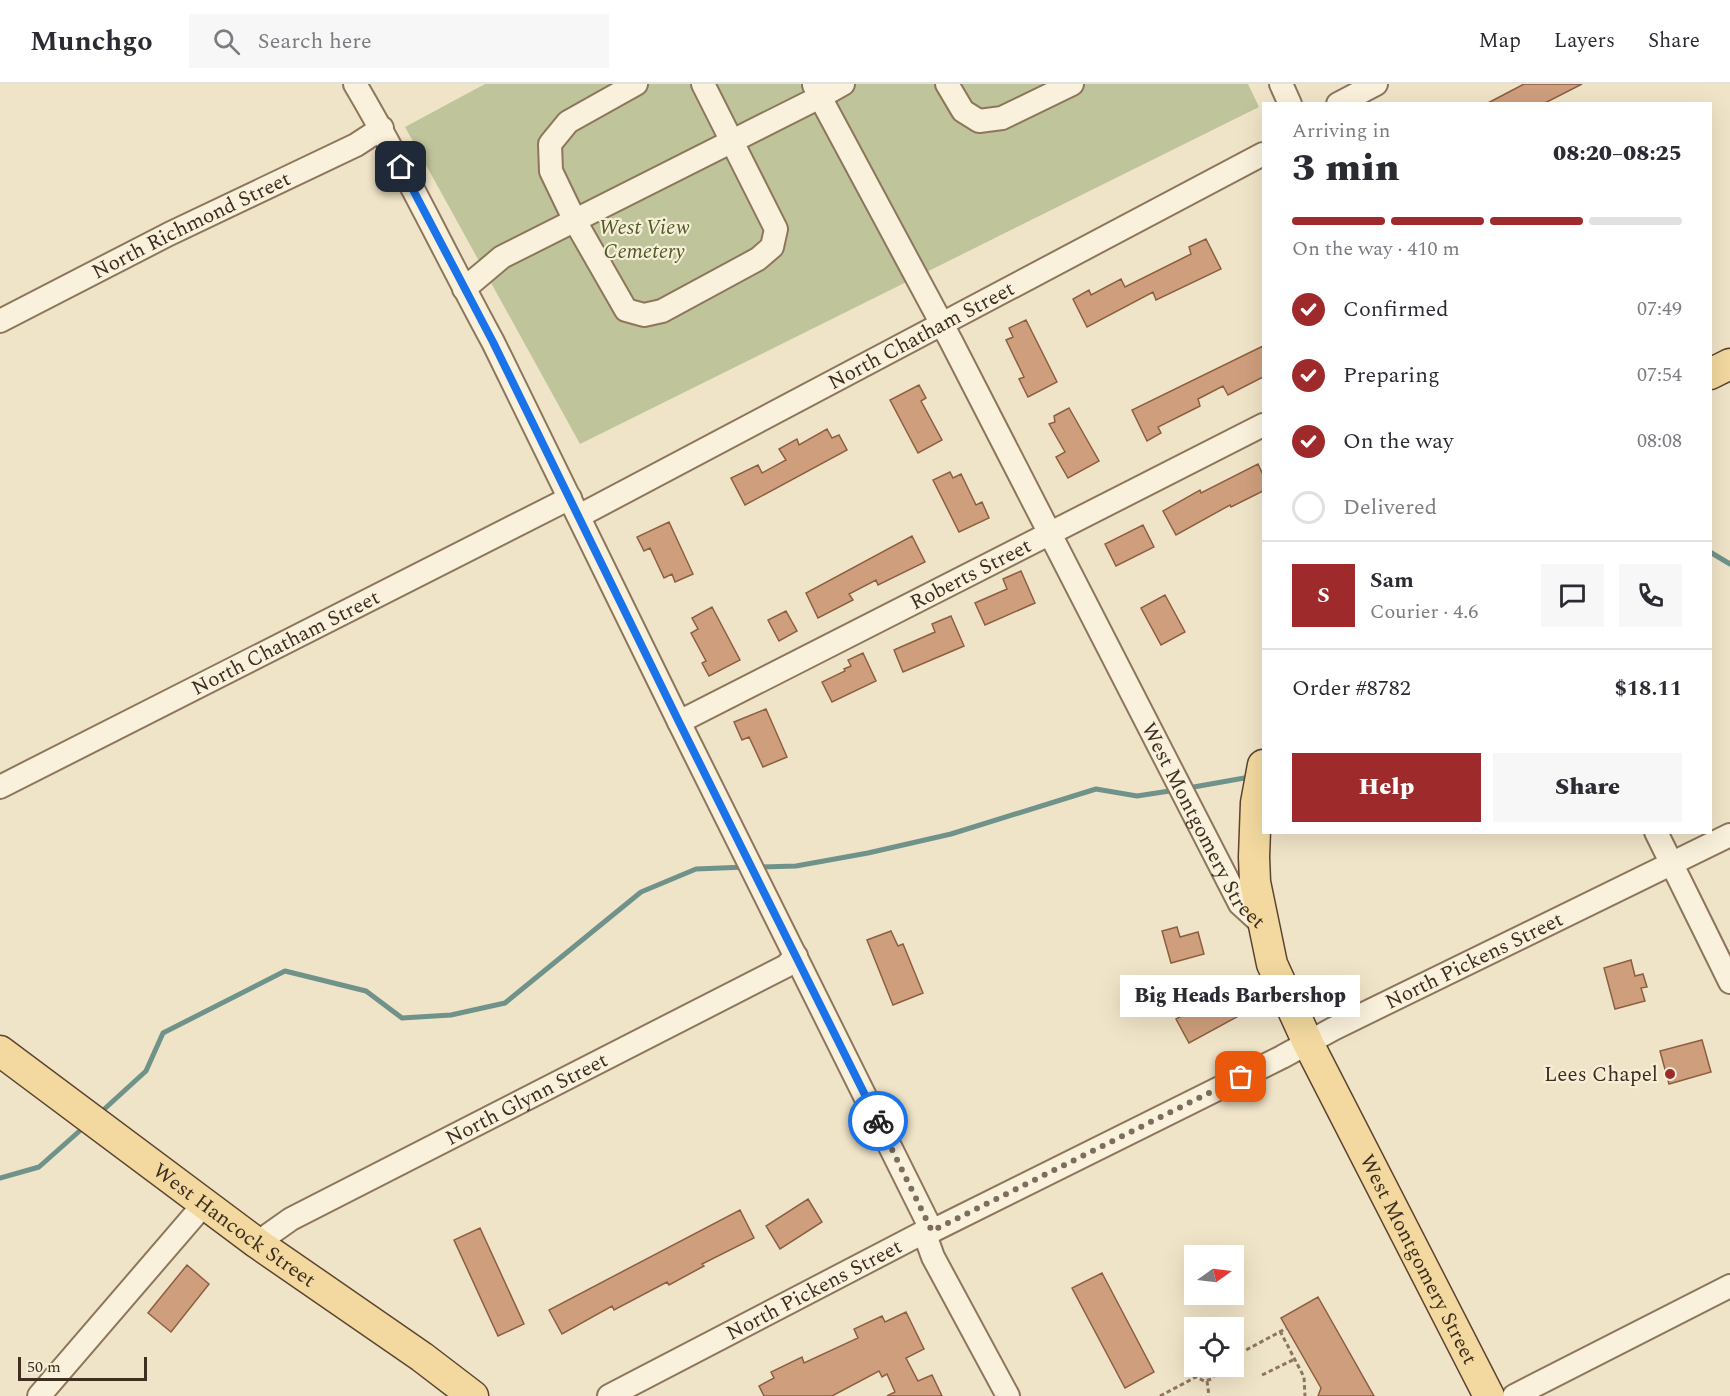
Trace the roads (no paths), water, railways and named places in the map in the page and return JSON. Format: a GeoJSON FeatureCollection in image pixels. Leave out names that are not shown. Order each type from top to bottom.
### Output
{"type":"FeatureCollection","features":[{"type":"Feature","properties":{"kind":"main road"},"geometry":{"type":"LineString","coordinates":[[1712,373],[1730,364]]}},
{"type":"Feature","properties":{"kind":"main road"},"geometry":{"type":"LineString","coordinates":[[1262,771],[1257,803],[1254,857],[1255,882],[1263,925]]}},
{"type":"Feature","properties":{"kind":"main road","name":"West Montgomery Street"},"geometry":{"type":"LineString","coordinates":[[1263,925],[1272,964],[1308,1043],[1489,1396]]}},
{"type":"Feature","properties":{"kind":"main road","name":"West Hancock Street"},"geometry":{"type":"LineString","coordinates":[[0,1051],[257,1243],[422,1357],[473,1396]]}},
{"type":"Feature","properties":{"kind":"street"},"geometry":{"type":"LineString","coordinates":[[355,84],[381,128],[493,342],[679,722],[925,1214],[933,1257],[1008,1396]]}},
{"type":"Feature","properties":{"kind":"street"},"geometry":{"type":"LineString","coordinates":[[636,84],[568,122],[550,144],[551,171],[575,221],[626,310],[644,315],[662,311],[758,259],[772,247],[776,229],[704,84]]}},
{"type":"Feature","properties":{"kind":"street"},"geometry":{"type":"LineString","coordinates":[[464,289],[502,257],[731,142],[817,90],[843,84]]}},
{"type":"Feature","properties":{"kind":"street"},"geometry":{"type":"LineString","coordinates":[[947,84],[963,111],[979,121],[1002,118],[1072,84]]}},
{"type":"Feature","properties":{"kind":"street"},"geometry":{"type":"LineString","coordinates":[[1281,84],[1289,102]]}},
{"type":"Feature","properties":{"kind":"street"},"geometry":{"type":"LineString","coordinates":[[1342,102],[1376,84]]}},
{"type":"Feature","properties":{"kind":"street","name":"West Montgomery Street"},"geometry":{"type":"LineString","coordinates":[[817,90],[941,323],[1240,904],[1263,925]]}},
{"type":"Feature","properties":{"kind":"street","name":"North Richmond Street"},"geometry":{"type":"LineString","coordinates":[[0,321],[169,234],[356,145],[381,128]]}},
{"type":"Feature","properties":{"kind":"street","name":"North Chatham Street"},"geometry":{"type":"LineString","coordinates":[[0,787],[574,507],[941,323],[1262,155]]}},
{"type":"Feature","properties":{"kind":"street","name":"Roberts Street"},"geometry":{"type":"LineString","coordinates":[[679,722],[1262,427]]}},
{"type":"Feature","properties":{"kind":"street"},"geometry":{"type":"LineString","coordinates":[[1657,834],[1730,982]]}},
{"type":"Feature","properties":{"kind":"street","name":"North Pickens Street"},"geometry":{"type":"LineString","coordinates":[[609,1396],[928,1232],[1333,1029],[1730,835]]}},
{"type":"Feature","properties":{"kind":"street","name":"North Glynn Street"},"geometry":{"type":"LineString","coordinates":[[257,1243],[291,1219],[786,966],[796,956]]}},
{"type":"Feature","properties":{"kind":"street"},"geometry":{"type":"LineString","coordinates":[[39,1396],[205,1203]]}},
{"type":"Feature","properties":{"kind":"street"},"geometry":{"type":"LineString","coordinates":[[1514,1396],[1730,1286]]}},
{"type":"Feature","properties":{"kind":"waterway"},"geometry":{"type":"LineString","coordinates":[[1712,553],[1730,564]]}},
{"type":"Feature","properties":{"kind":"waterway"},"geometry":{"type":"LineString","coordinates":[[1188,788],[1250,777]]}},
{"type":"Feature","properties":{"kind":"waterway"},"geometry":{"type":"LineString","coordinates":[[758,867],[796,866],[868,853],[951,834],[1096,789],[1137,796],[1176,790]]}},
{"type":"Feature","properties":{"kind":"waterway"},"geometry":{"type":"LineString","coordinates":[[100,1113],[146,1071],[163,1033],[285,971],[366,991],[402,1018],[451,1015],[505,1003],[641,892],[696,869],[746,867]]}},
{"type":"Feature","properties":{"kind":"waterway"},"geometry":{"type":"LineString","coordinates":[[0,1178],[39,1167],[84,1127]]}},
{"type":"Feature","properties":{"kind":"place","name":"Lees Chapel"},"geometry":{"type":"Point","coordinates":[1670,1074]}},
{"type":"Feature","properties":{"kind":"place","name":"Big Heads Barbershop"},"geometry":{"type":"Point","coordinates":[1241,1077]}},
{"type":"Feature","properties":{"kind":"park label","name":"West View Cemetery"},"geometry":{"type":"Point","coordinates":[644,239]}}]}
